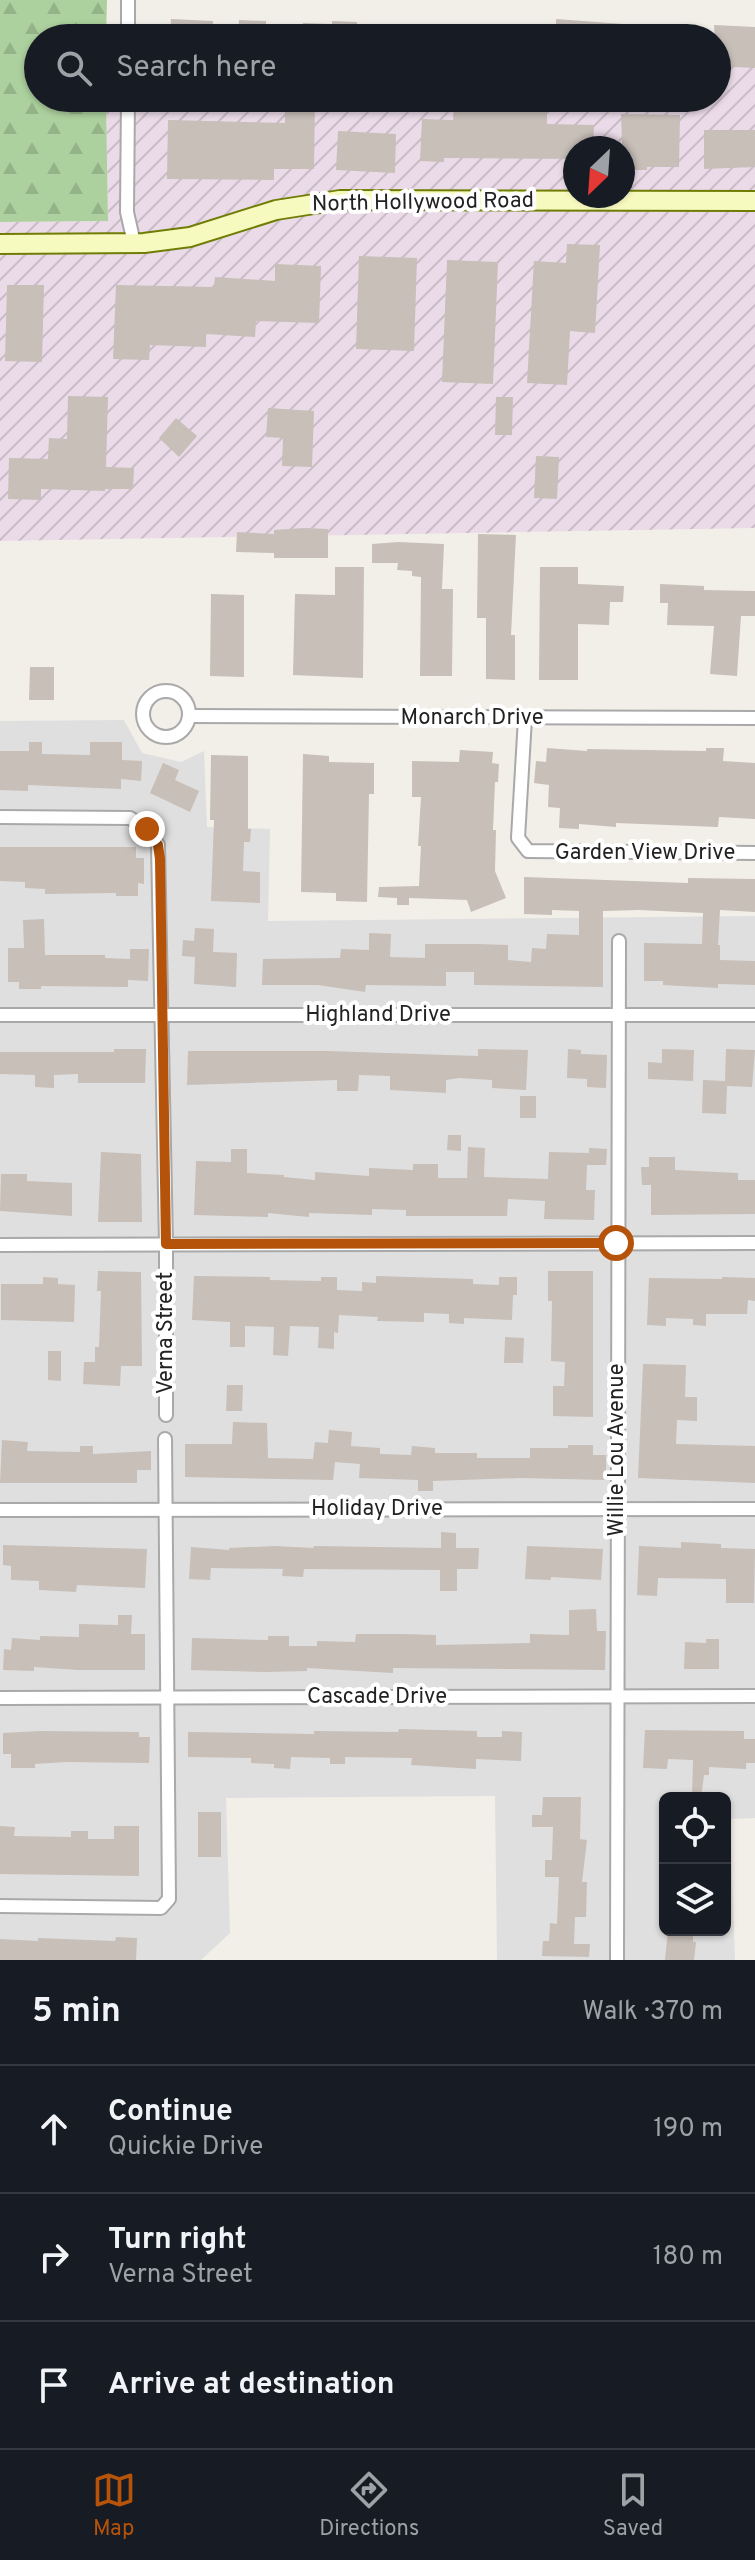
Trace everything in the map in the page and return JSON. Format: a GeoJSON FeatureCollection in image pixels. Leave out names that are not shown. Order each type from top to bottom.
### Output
{"type":"FeatureCollection","features":[{"type":"Feature","properties":{"kind":"main road","name":"North Hollywood Road"},"geometry":{"type":"LineString","coordinates":[[0,244],[134,243],[190,237],[276,210],[340,200],[755,201]]}},
{"type":"Feature","properties":{"kind":"street"},"geometry":{"type":"LineString","coordinates":[[128,0],[128,24]]}},
{"type":"Feature","properties":{"kind":"street"},"geometry":{"type":"LineString","coordinates":[[128,112],[127,212],[134,243]]}},
{"type":"Feature","properties":{"kind":"street","name":"Monarch Drive"},"geometry":{"type":"LineString","coordinates":[[190,716],[755,718]]}},
{"type":"Feature","properties":{"kind":"street","name":"Garden View Drive"},"geometry":{"type":"LineString","coordinates":[[525,718],[518,838],[528,851],[536,854],[755,853]]}},
{"type":"Feature","properties":{"kind":"street","name":"Verna Street"},"geometry":{"type":"LineString","coordinates":[[0,817],[118,817],[139,822],[158,845],[166,1415]]}},
{"type":"Feature","properties":{"kind":"street","name":"Willie Lou Avenue"},"geometry":{"type":"LineString","coordinates":[[617,1960],[616,1243],[619,941]]}},
{"type":"Feature","properties":{"kind":"street","name":"Highland Drive"},"geometry":{"type":"LineString","coordinates":[[0,1015],[755,1015]]}},
{"type":"Feature","properties":{"kind":"street"},"geometry":{"type":"LineString","coordinates":[[0,1245],[755,1243]]}},
{"type":"Feature","properties":{"kind":"street"},"geometry":{"type":"LineString","coordinates":[[0,1906],[161,1908],[170,1894],[166,1782],[165,1439]]}},
{"type":"Feature","properties":{"kind":"street","name":"Holiday Drive"},"geometry":{"type":"LineString","coordinates":[[0,1510],[755,1509]]}},
{"type":"Feature","properties":{"kind":"street","name":"Cascade Drive"},"geometry":{"type":"LineString","coordinates":[[0,1698],[755,1696]]}},
{"type":"Feature","properties":{"kind":"shaded area"},"geometry":{"type":"Polygon","coordinates":[[[731,53],[755,53],[755,528],[0,541],[0,222],[108,221],[106,112],[731,112],[731,53]]]}},
{"type":"Feature","properties":{"kind":"shaded area"},"geometry":{"type":"Polygon","coordinates":[[[124,720],[142,753],[181,762],[204,751],[207,827],[270,829],[268,921],[755,916],[755,1818],[731,1819],[731,1792],[659,1792],[659,1936],[731,1936],[731,1847],[735,1960],[497,1960],[495,1796],[226,1798],[230,1933],[201,1960],[0,1960],[0,721],[124,720]]]}},
{"type":"Feature","properties":{"kind":"green space"},"geometry":{"type":"Polygon","coordinates":[[[0,0],[107,0],[106,24],[24,24],[24,112],[106,112],[108,221],[0,222],[0,0]]]}},
{"type":"Feature","properties":{"kind":"building"},"geometry":{"type":"Polygon","coordinates":[[[171,19],[213,21],[213,24],[171,24],[171,19]]]}},
{"type":"Feature","properties":{"kind":"building"},"geometry":{"type":"Polygon","coordinates":[[[556,19],[623,24],[556,24],[556,19]]]}},
{"type":"Feature","properties":{"kind":"building"},"geometry":{"type":"Polygon","coordinates":[[[239,20],[266,21],[266,24],[239,24],[239,20]]]}},
{"type":"Feature","properties":{"kind":"building"},"geometry":{"type":"Polygon","coordinates":[[[332,21],[357,22],[357,24],[332,24],[332,21]]]}},
{"type":"Feature","properties":{"kind":"building"},"geometry":{"type":"Polygon","coordinates":[[[731,26],[755,27],[755,68],[731,67],[731,26]]]}},
{"type":"Feature","properties":{"kind":"building"},"geometry":{"type":"Polygon","coordinates":[[[285,112],[315,112],[314,169],[274,169],[274,180],[167,179],[168,120],[285,123],[285,112]]]}},
{"type":"Feature","properties":{"kind":"building"},"geometry":{"type":"Polygon","coordinates":[[[453,112],[547,112],[547,124],[594,125],[594,136],[563,136],[563,159],[444,158],[444,162],[420,161],[422,119],[453,120],[453,112]]]}},
{"type":"Feature","properties":{"kind":"building"},"geometry":{"type":"Polygon","coordinates":[[[621,114],[680,115],[679,167],[635,170],[635,136],[622,136],[621,114]]]}},
{"type":"Feature","properties":{"kind":"building"},"geometry":{"type":"Polygon","coordinates":[[[704,130],[755,130],[755,167],[704,169],[704,130]]]}},
{"type":"Feature","properties":{"kind":"building"},"geometry":{"type":"Polygon","coordinates":[[[338,131],[396,134],[395,173],[336,170],[338,131]]]}},
{"type":"Feature","properties":{"kind":"building"},"geometry":{"type":"Polygon","coordinates":[[[567,244],[600,245],[595,333],[570,331],[567,385],[527,383],[534,261],[566,263],[567,244]]]}},
{"type":"Feature","properties":{"kind":"building"},"geometry":{"type":"Polygon","coordinates":[[[359,256],[417,258],[414,351],[356,349],[359,256]]]}},
{"type":"Feature","properties":{"kind":"building"},"geometry":{"type":"Polygon","coordinates":[[[447,260],[498,262],[493,384],[442,382],[447,260]]]}},
{"type":"Feature","properties":{"kind":"building"},"geometry":{"type":"Polygon","coordinates":[[[275,264],[321,266],[319,323],[256,321],[255,337],[206,334],[206,347],[150,345],[149,360],[113,359],[116,285],[214,287],[215,277],[275,281],[275,264]]]}},
{"type":"Feature","properties":{"kind":"building"},"geometry":{"type":"Polygon","coordinates":[[[7,285],[44,285],[42,362],[5,361],[7,285]]]}},
{"type":"Feature","properties":{"kind":"building"},"geometry":{"type":"Polygon","coordinates":[[[68,396],[108,397],[106,467],[134,468],[133,489],[41,489],[41,500],[8,499],[9,458],[48,459],[49,438],[67,439],[68,396]]]}},
{"type":"Feature","properties":{"kind":"building"},"geometry":{"type":"Polygon","coordinates":[[[496,397],[513,397],[512,435],[495,435],[496,397]]]}},
{"type":"Feature","properties":{"kind":"building"},"geometry":{"type":"Polygon","coordinates":[[[268,408],[314,411],[312,467],[282,466],[283,438],[266,437],[268,408]]]}},
{"type":"Feature","properties":{"kind":"building"},"geometry":{"type":"Polygon","coordinates":[[[176,418],[197,436],[179,457],[159,438],[176,418]]]}},
{"type":"Feature","properties":{"kind":"building"},"geometry":{"type":"Polygon","coordinates":[[[536,456],[559,457],[557,499],[534,498],[536,456]]]}},
{"type":"Feature","properties":{"kind":"building"},"geometry":{"type":"Polygon","coordinates":[[[328,529],[328,558],[274,558],[274,553],[236,552],[237,532],[274,534],[274,530],[328,529]]]}},
{"type":"Feature","properties":{"kind":"building"},"geometry":{"type":"Polygon","coordinates":[[[478,534],[516,535],[511,635],[515,635],[515,680],[486,679],[486,618],[477,618],[478,534]]]}},
{"type":"Feature","properties":{"kind":"building"},"geometry":{"type":"Polygon","coordinates":[[[372,544],[444,544],[442,589],[453,589],[452,676],[420,676],[421,577],[412,576],[412,571],[397,570],[398,563],[372,563],[372,544]]]}},
{"type":"Feature","properties":{"kind":"building"},"geometry":{"type":"Polygon","coordinates":[[[335,567],[364,567],[363,678],[293,675],[295,594],[335,595],[335,567]]]}},
{"type":"Feature","properties":{"kind":"building"},"geometry":{"type":"Polygon","coordinates":[[[540,567],[578,567],[578,584],[624,586],[623,602],[610,602],[609,625],[578,624],[578,680],[539,680],[540,567]]]}},
{"type":"Feature","properties":{"kind":"building"},"geometry":{"type":"Polygon","coordinates":[[[660,584],[704,586],[704,590],[755,591],[755,616],[741,616],[737,676],[710,674],[714,626],[667,625],[668,603],[660,603],[660,584]]]}},
{"type":"Feature","properties":{"kind":"building"},"geometry":{"type":"Polygon","coordinates":[[[211,594],[244,595],[244,677],[210,676],[211,594]]]}},
{"type":"Feature","properties":{"kind":"building"},"geometry":{"type":"Polygon","coordinates":[[[30,667],[54,667],[54,700],[29,700],[30,667]]]}},
{"type":"Feature","properties":{"kind":"building"},"geometry":{"type":"Polygon","coordinates":[[[29,742],[42,742],[42,754],[90,755],[90,742],[122,742],[122,760],[142,761],[141,781],[121,779],[121,789],[28,785],[28,791],[0,790],[0,751],[29,751],[29,742]]]}},
{"type":"Feature","properties":{"kind":"building"},"geometry":{"type":"Polygon","coordinates":[[[547,748],[706,751],[706,748],[724,748],[723,761],[755,763],[755,819],[719,817],[718,827],[616,823],[616,827],[579,824],[579,829],[559,828],[560,808],[548,807],[549,785],[534,783],[536,761],[546,762],[547,748]]]}},
{"type":"Feature","properties":{"kind":"building"},"geometry":{"type":"Polygon","coordinates":[[[460,750],[493,752],[492,763],[499,764],[493,830],[496,830],[495,871],[506,898],[471,912],[467,900],[409,898],[409,905],[397,905],[397,898],[378,897],[379,887],[419,886],[421,797],[412,797],[412,761],[459,762],[460,750]]]}},
{"type":"Feature","properties":{"kind":"building"},"geometry":{"type":"Polygon","coordinates":[[[303,754],[329,756],[329,762],[374,763],[374,794],[369,794],[367,902],[336,901],[336,893],[301,892],[303,754]]]}},
{"type":"Feature","properties":{"kind":"building"},"geometry":{"type":"Polygon","coordinates":[[[211,755],[248,756],[248,829],[251,829],[250,842],[244,842],[243,871],[260,872],[260,903],[211,901],[214,820],[210,820],[211,755]]]}},
{"type":"Feature","properties":{"kind":"building"},"geometry":{"type":"Polygon","coordinates":[[[163,763],[179,770],[175,780],[199,791],[190,812],[150,793],[163,763]]]}},
{"type":"Feature","properties":{"kind":"building"},"geometry":{"type":"Polygon","coordinates":[[[0,847],[136,847],[136,858],[144,858],[144,884],[138,883],[138,896],[116,896],[116,893],[45,894],[45,889],[25,888],[25,882],[0,881],[0,847]]]}},
{"type":"Feature","properties":{"kind":"building"},"geometry":{"type":"Polygon","coordinates":[[[524,877],[688,883],[688,878],[755,879],[755,912],[720,910],[718,945],[720,960],[755,961],[755,985],[718,984],[718,988],[644,981],[644,943],[702,944],[703,913],[639,910],[603,911],[603,987],[474,985],[474,972],[446,972],[446,986],[366,985],[365,992],[318,985],[262,985],[263,959],[340,958],[341,949],[369,950],[369,933],[391,934],[390,957],[425,958],[425,944],[508,945],[508,960],[531,962],[532,948],[546,949],[547,934],[579,935],[579,911],[552,910],[552,915],[524,914],[524,877]]]}},
{"type":"Feature","properties":{"kind":"building"},"geometry":{"type":"Polygon","coordinates":[[[44,919],[45,955],[105,955],[105,958],[130,959],[130,949],[149,949],[148,981],[128,980],[128,987],[41,986],[41,989],[19,989],[19,982],[8,982],[8,948],[24,948],[23,920],[44,919]]]}},
{"type":"Feature","properties":{"kind":"building"},"geometry":{"type":"Polygon","coordinates":[[[195,928],[214,929],[213,952],[237,953],[236,987],[194,984],[195,957],[182,956],[183,940],[194,941],[195,928]]]}},
{"type":"Feature","properties":{"kind":"building"},"geometry":{"type":"Polygon","coordinates":[[[114,1049],[146,1049],[145,1083],[78,1083],[78,1074],[54,1075],[54,1088],[35,1087],[35,1075],[0,1074],[0,1052],[114,1052],[114,1049]]]}},
{"type":"Feature","properties":{"kind":"building"},"geometry":{"type":"Polygon","coordinates":[[[478,1049],[528,1050],[526,1090],[492,1088],[492,1080],[459,1078],[446,1080],[446,1093],[390,1090],[390,1076],[359,1075],[358,1091],[337,1091],[337,1080],[187,1085],[188,1051],[478,1056],[478,1049]]]}},
{"type":"Feature","properties":{"kind":"building"},"geometry":{"type":"Polygon","coordinates":[[[568,1049],[581,1050],[581,1054],[607,1055],[606,1088],[587,1087],[587,1079],[567,1078],[568,1049]]]}},
{"type":"Feature","properties":{"kind":"building"},"geometry":{"type":"Polygon","coordinates":[[[662,1049],[694,1050],[693,1081],[648,1079],[648,1062],[662,1063],[662,1049]]]}},
{"type":"Feature","properties":{"kind":"building"},"geometry":{"type":"Polygon","coordinates":[[[726,1049],[755,1050],[752,1087],[727,1086],[726,1114],[702,1113],[703,1080],[725,1081],[726,1049]]]}},
{"type":"Feature","properties":{"kind":"building"},"geometry":{"type":"Polygon","coordinates":[[[520,1096],[536,1096],[536,1118],[520,1118],[520,1096]]]}},
{"type":"Feature","properties":{"kind":"building"},"geometry":{"type":"Polygon","coordinates":[[[448,1135],[461,1135],[461,1151],[447,1150],[448,1135]]]}},
{"type":"Feature","properties":{"kind":"building"},"geometry":{"type":"Polygon","coordinates":[[[468,1147],[485,1148],[484,1177],[548,1179],[549,1152],[589,1153],[589,1148],[607,1149],[606,1165],[587,1165],[586,1190],[595,1190],[594,1220],[544,1219],[545,1201],[508,1199],[507,1216],[406,1216],[406,1210],[372,1209],[372,1215],[194,1215],[196,1161],[231,1162],[231,1149],[247,1149],[247,1173],[315,1180],[315,1172],[369,1176],[369,1168],[413,1170],[413,1164],[438,1164],[438,1178],[467,1178],[468,1147]]]}},
{"type":"Feature","properties":{"kind":"building"},"geometry":{"type":"Polygon","coordinates":[[[101,1152],[141,1154],[142,1222],[98,1222],[101,1152]]]}},
{"type":"Feature","properties":{"kind":"building"},"geometry":{"type":"Polygon","coordinates":[[[649,1157],[675,1157],[675,1170],[738,1173],[738,1180],[755,1180],[755,1214],[651,1215],[651,1185],[642,1185],[641,1167],[649,1167],[649,1157]]]}},
{"type":"Feature","properties":{"kind":"building"},"geometry":{"type":"Polygon","coordinates":[[[1,1174],[27,1174],[27,1181],[72,1183],[72,1216],[0,1211],[1,1174]]]}},
{"type":"Feature","properties":{"kind":"building"},"geometry":{"type":"Polygon","coordinates":[[[98,1271],[141,1272],[142,1366],[121,1366],[120,1386],[83,1384],[84,1362],[95,1362],[95,1347],[99,1347],[101,1291],[97,1291],[98,1271]]]}},
{"type":"Feature","properties":{"kind":"building"},"geometry":{"type":"Polygon","coordinates":[[[548,1271],[593,1271],[593,1417],[553,1416],[553,1386],[564,1386],[565,1362],[551,1361],[552,1301],[548,1301],[548,1271]]]}},
{"type":"Feature","properties":{"kind":"building"},"geometry":{"type":"Polygon","coordinates":[[[194,1276],[321,1281],[321,1277],[337,1277],[337,1290],[362,1291],[362,1282],[376,1283],[376,1276],[473,1279],[473,1284],[499,1285],[499,1277],[517,1277],[517,1295],[513,1295],[512,1320],[464,1318],[464,1324],[449,1323],[449,1314],[424,1313],[424,1322],[377,1321],[378,1317],[339,1315],[338,1333],[334,1332],[334,1349],[318,1348],[319,1327],[290,1326],[288,1356],[273,1355],[274,1327],[245,1326],[245,1347],[230,1347],[230,1322],[192,1320],[194,1276]]]}},
{"type":"Feature","properties":{"kind":"building"},"geometry":{"type":"Polygon","coordinates":[[[43,1277],[58,1278],[58,1284],[75,1285],[74,1322],[1,1320],[1,1284],[43,1284],[43,1277]]]}},
{"type":"Feature","properties":{"kind":"building"},"geometry":{"type":"Polygon","coordinates":[[[649,1278],[755,1278],[755,1301],[748,1300],[747,1314],[706,1314],[706,1326],[693,1325],[693,1319],[666,1318],[666,1326],[647,1325],[649,1278]]]}},
{"type":"Feature","properties":{"kind":"building"},"geometry":{"type":"Polygon","coordinates":[[[505,1337],[524,1338],[523,1363],[504,1363],[505,1337]]]}},
{"type":"Feature","properties":{"kind":"building"},"geometry":{"type":"Polygon","coordinates":[[[48,1351],[61,1351],[61,1381],[48,1380],[48,1351]]]}},
{"type":"Feature","properties":{"kind":"building"},"geometry":{"type":"Polygon","coordinates":[[[643,1364],[686,1365],[685,1397],[697,1397],[697,1421],[677,1420],[676,1444],[755,1446],[755,1483],[638,1478],[643,1364]]]}},
{"type":"Feature","properties":{"kind":"building"},"geometry":{"type":"Polygon","coordinates":[[[227,1385],[243,1385],[242,1411],[226,1411],[227,1385]]]}},
{"type":"Feature","properties":{"kind":"building"},"geometry":{"type":"Polygon","coordinates":[[[233,1422],[267,1423],[268,1458],[313,1459],[315,1442],[328,1443],[329,1430],[352,1432],[351,1446],[380,1448],[380,1454],[411,1455],[412,1446],[435,1448],[435,1453],[477,1453],[477,1458],[530,1458],[530,1448],[593,1445],[593,1455],[606,1455],[606,1480],[520,1478],[433,1481],[433,1491],[418,1491],[418,1480],[359,1478],[360,1464],[335,1462],[333,1480],[185,1477],[185,1444],[232,1444],[233,1422]]]}},
{"type":"Feature","properties":{"kind":"building"},"geometry":{"type":"Polygon","coordinates":[[[2,1440],[28,1442],[27,1451],[80,1452],[80,1446],[93,1446],[93,1454],[151,1451],[151,1470],[137,1470],[137,1483],[0,1483],[2,1440]]]}},
{"type":"Feature","properties":{"kind":"building"},"geometry":{"type":"Polygon","coordinates":[[[441,1532],[456,1533],[456,1548],[479,1548],[478,1569],[457,1569],[457,1591],[440,1591],[440,1570],[304,1569],[303,1577],[282,1576],[283,1569],[211,1568],[210,1580],[189,1579],[191,1547],[229,1550],[275,1546],[441,1548],[441,1532]]]}},
{"type":"Feature","properties":{"kind":"building"},"geometry":{"type":"Polygon","coordinates":[[[681,1542],[755,1549],[754,1603],[726,1603],[726,1579],[658,1578],[657,1596],[637,1595],[639,1546],[681,1548],[681,1542]]]}},
{"type":"Feature","properties":{"kind":"building"},"geometry":{"type":"Polygon","coordinates":[[[3,1545],[147,1549],[145,1588],[77,1585],[76,1592],[39,1590],[39,1581],[11,1580],[11,1566],[3,1565],[3,1545]]]}},
{"type":"Feature","properties":{"kind":"building"},"geometry":{"type":"Polygon","coordinates":[[[527,1546],[603,1549],[601,1580],[525,1579],[527,1546]]]}},
{"type":"Feature","properties":{"kind":"building"},"geometry":{"type":"Polygon","coordinates":[[[596,1609],[597,1631],[606,1631],[605,1670],[393,1668],[393,1673],[307,1668],[307,1671],[265,1672],[191,1670],[192,1638],[268,1640],[268,1636],[289,1636],[289,1646],[317,1646],[317,1641],[355,1642],[356,1634],[402,1634],[436,1635],[436,1645],[530,1643],[530,1634],[569,1635],[569,1610],[596,1609]]]}},
{"type":"Feature","properties":{"kind":"building"},"geometry":{"type":"Polygon","coordinates":[[[118,1615],[132,1615],[131,1634],[145,1634],[145,1670],[34,1667],[34,1671],[3,1670],[4,1649],[11,1650],[12,1638],[40,1640],[40,1636],[79,1637],[79,1624],[118,1625],[118,1615]]]}},
{"type":"Feature","properties":{"kind":"building"},"geometry":{"type":"Polygon","coordinates":[[[706,1639],[719,1639],[719,1669],[684,1669],[685,1642],[706,1643],[706,1639]]]}},
{"type":"Feature","properties":{"kind":"building"},"geometry":{"type":"Polygon","coordinates":[[[399,1729],[477,1731],[477,1737],[502,1737],[502,1731],[522,1732],[521,1761],[476,1759],[476,1769],[411,1765],[412,1758],[345,1757],[345,1764],[330,1764],[330,1758],[291,1757],[290,1769],[274,1768],[274,1764],[251,1763],[251,1758],[188,1757],[188,1732],[314,1734],[314,1731],[398,1732],[399,1729]]]}},
{"type":"Feature","properties":{"kind":"building"},"geometry":{"type":"Polygon","coordinates":[[[645,1730],[744,1731],[744,1739],[755,1739],[755,1763],[746,1763],[746,1769],[709,1767],[709,1775],[704,1775],[702,1792],[692,1792],[693,1760],[668,1759],[667,1769],[643,1768],[645,1730]]]}},
{"type":"Feature","properties":{"kind":"building"},"geometry":{"type":"Polygon","coordinates":[[[139,1732],[139,1737],[150,1737],[149,1763],[66,1762],[35,1764],[35,1768],[11,1768],[11,1754],[3,1754],[3,1733],[139,1732]]]}},
{"type":"Feature","properties":{"kind":"building"},"geometry":{"type":"Polygon","coordinates":[[[543,1797],[581,1797],[580,1839],[587,1840],[582,1882],[587,1882],[586,1917],[575,1917],[574,1944],[590,1944],[589,1957],[542,1956],[543,1941],[549,1941],[550,1923],[557,1924],[559,1877],[545,1877],[545,1860],[552,1860],[553,1827],[532,1827],[532,1815],[542,1815],[543,1797]]]}},
{"type":"Feature","properties":{"kind":"building"},"geometry":{"type":"Polygon","coordinates":[[[198,1812],[221,1812],[221,1857],[198,1857],[198,1812]]]}},
{"type":"Feature","properties":{"kind":"building"},"geometry":{"type":"Polygon","coordinates":[[[0,1826],[15,1827],[14,1836],[71,1837],[71,1831],[88,1831],[88,1839],[114,1839],[114,1826],[139,1826],[139,1876],[0,1874],[0,1826]]]}},
{"type":"Feature","properties":{"kind":"building"},"geometry":{"type":"Polygon","coordinates":[[[667,1936],[693,1936],[693,1942],[696,1942],[694,1960],[665,1960],[667,1936]]]}},
{"type":"Feature","properties":{"kind":"building"},"geometry":{"type":"Polygon","coordinates":[[[116,1937],[137,1938],[136,1960],[0,1960],[0,1939],[115,1941],[116,1937]]]}},
{"type":"Feature","properties":{"kind":"route"},"geometry":{"type":"LineString","coordinates":[[147,829],[158,845],[160,859],[166,1244],[616,1243]]}}]}
